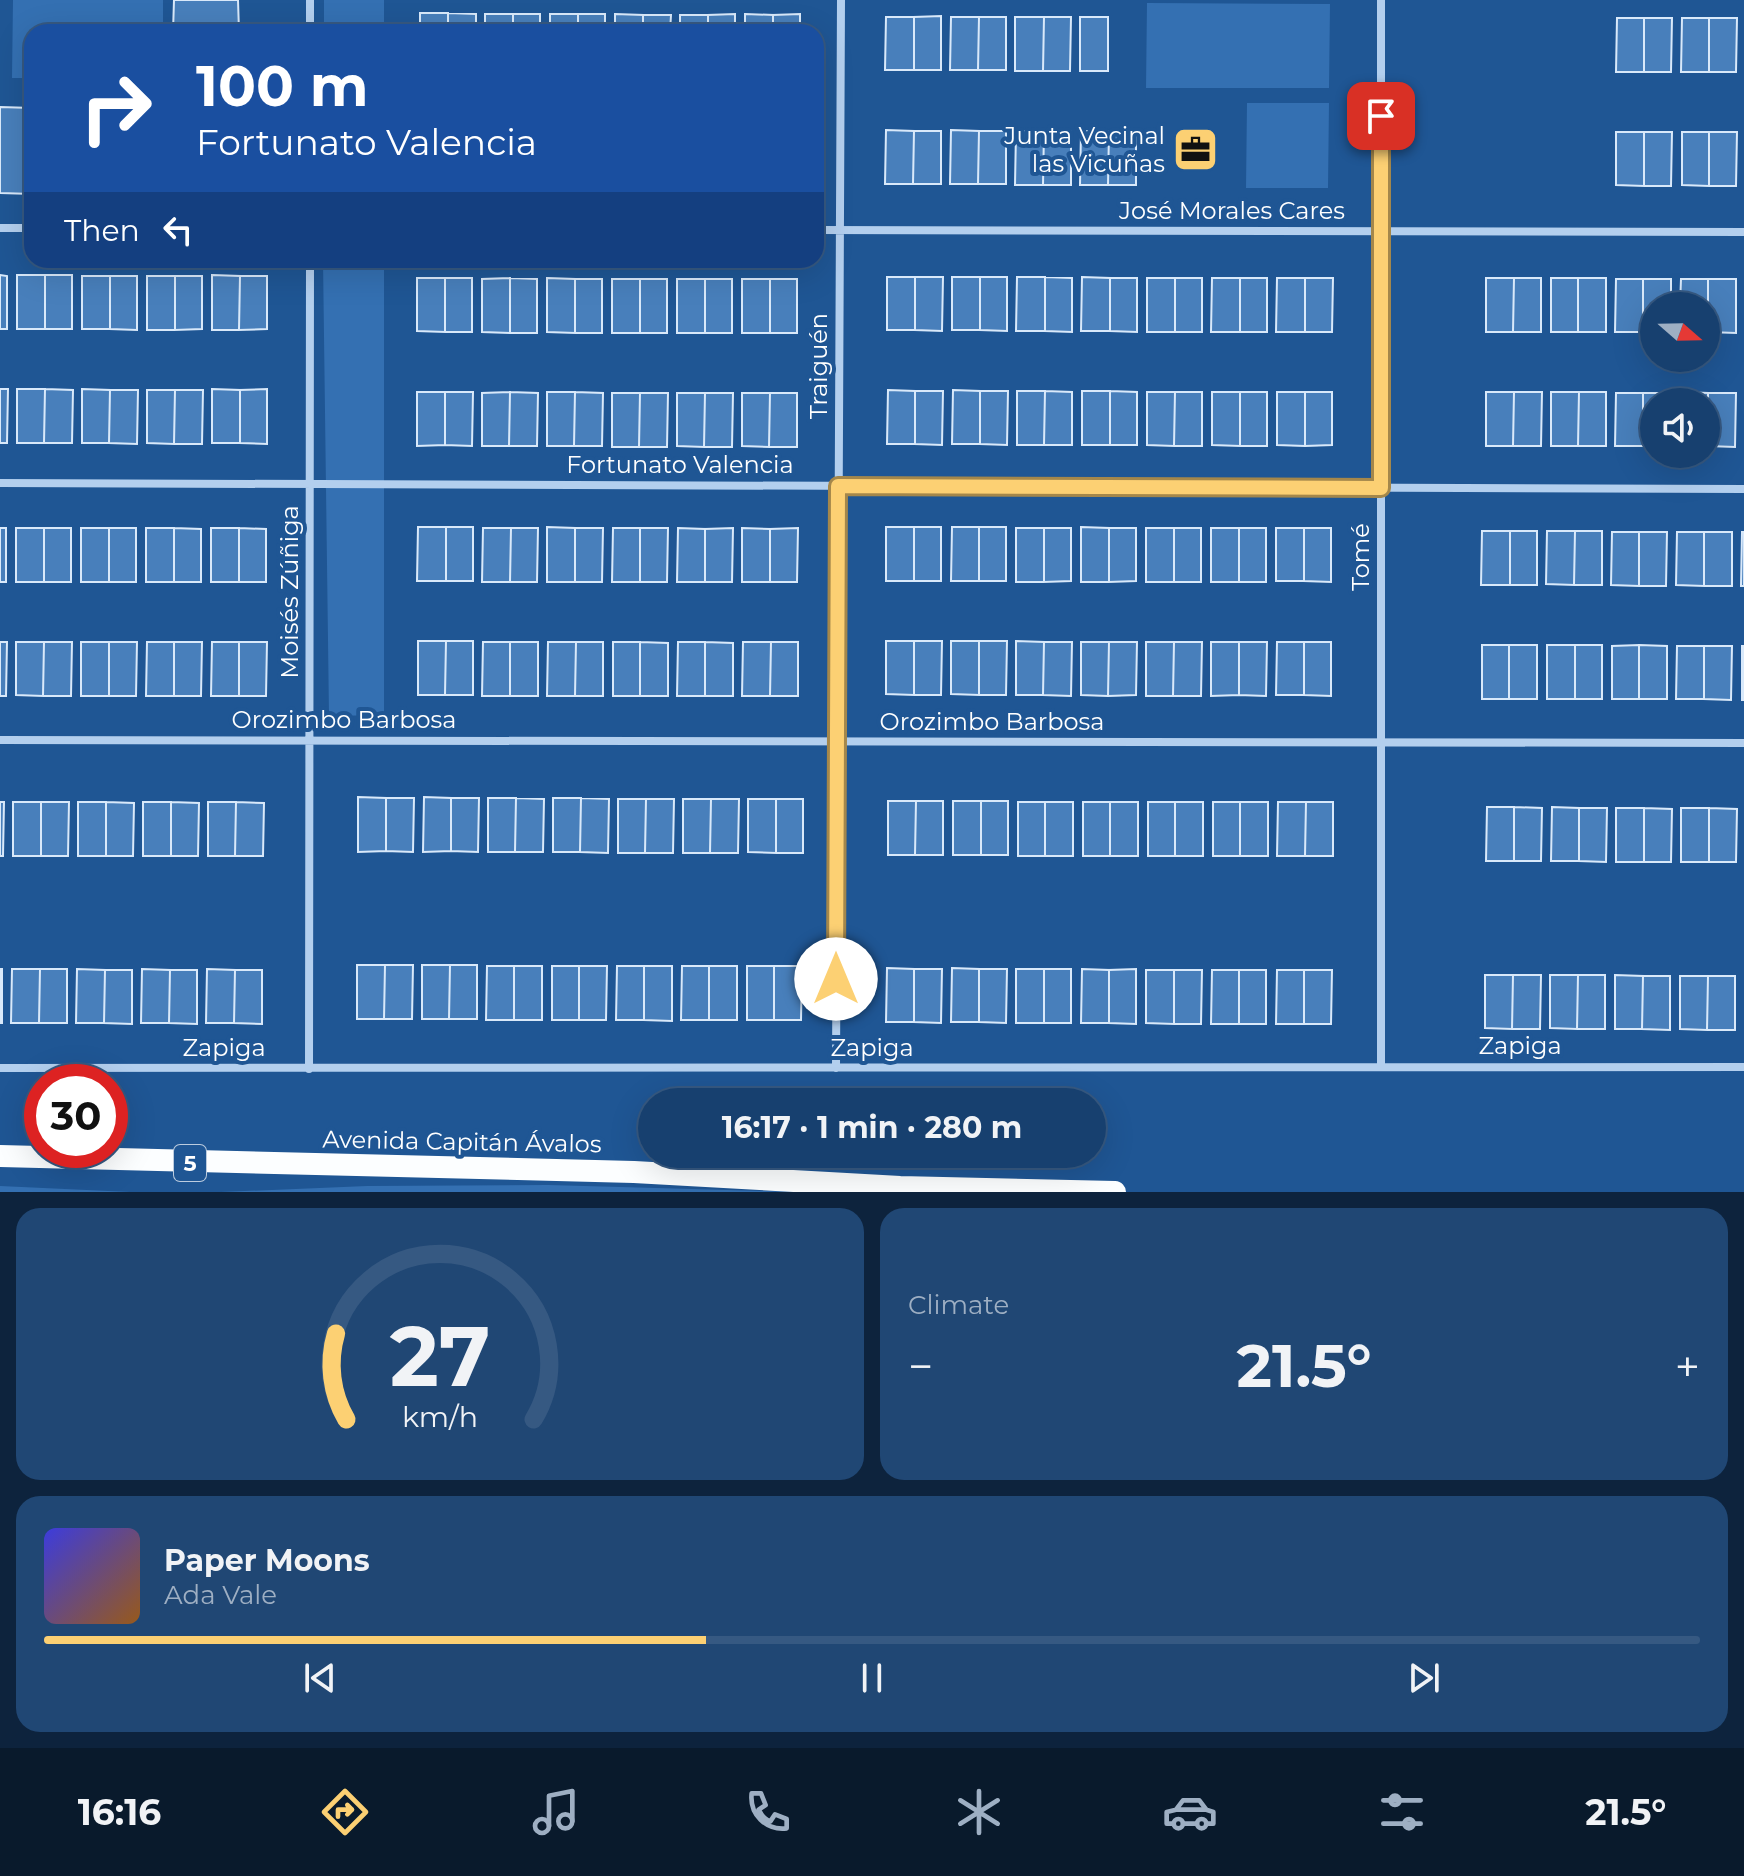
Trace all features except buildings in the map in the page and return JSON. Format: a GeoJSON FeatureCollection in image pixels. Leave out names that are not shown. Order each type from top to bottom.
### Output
{"type":"FeatureCollection","features":[{"type":"Feature","properties":{"kind":"highway","name":"Avenida Capitán Ávalos"},"geometry":{"type":"LineString","coordinates":[[0,1156],[634,1172],[900,1187],[1115,1192]]}},
{"type":"Feature","properties":{"kind":"street"},"geometry":{"type":"LineString","coordinates":[[310,0],[310,24]]}},
{"type":"Feature","properties":{"kind":"street","name":"Traiguén"},"geometry":{"type":"LineString","coordinates":[[836,1068],[841,0]]}},
{"type":"Feature","properties":{"kind":"street","name":"Tomé"},"geometry":{"type":"LineString","coordinates":[[1381,0],[1381,1066]]}},
{"type":"Feature","properties":{"kind":"street"},"geometry":{"type":"LineString","coordinates":[[0,228],[24,228]]}},
{"type":"Feature","properties":{"kind":"street","name":"José Morales Cares"},"geometry":{"type":"LineString","coordinates":[[824,230],[1744,232]]}},
{"type":"Feature","properties":{"kind":"street","name":"Moisés Zúñiga"},"geometry":{"type":"LineString","coordinates":[[309,1069],[310,268]]}},
{"type":"Feature","properties":{"kind":"street","name":"Fortunato Valencia"},"geometry":{"type":"LineString","coordinates":[[0,483],[1744,489]]}},
{"type":"Feature","properties":{"kind":"street","name":"Orozimbo Barbosa"},"geometry":{"type":"LineString","coordinates":[[0,740],[1744,743]]}},
{"type":"Feature","properties":{"kind":"street","name":"Zapiga"},"geometry":{"type":"LineString","coordinates":[[0,1068],[1744,1067]]}},
{"type":"Feature","properties":{"kind":"shaded area"},"geometry":{"type":"Polygon","coordinates":[[[13,0],[163,0],[163,24],[24,24],[24,78],[12,78],[13,0]]]}},
{"type":"Feature","properties":{"kind":"shaded area"},"geometry":{"type":"Polygon","coordinates":[[[324,0],[384,0],[384,24],[324,24],[324,0]]]}},
{"type":"Feature","properties":{"kind":"shaded area"},"geometry":{"type":"Polygon","coordinates":[[[1147,3],[1330,4],[1329,88],[1146,88],[1147,3]]]}},
{"type":"Feature","properties":{"kind":"shaded area"},"geometry":{"type":"Polygon","coordinates":[[[1247,103],[1329,103],[1328,188],[1246,188],[1247,103]]]}},
{"type":"Feature","properties":{"kind":"shaded area"},"geometry":{"type":"Polygon","coordinates":[[[323,268],[384,268],[384,715],[329,716],[323,268]]]}},
{"type":"Feature","properties":{"kind":"shaded area"},"geometry":{"type":"Polygon","coordinates":[[[548,1185],[799,1192],[221,1192],[367,1186],[548,1185]]]}},
{"type":"Feature","properties":{"kind":"shaded area"},"geometry":{"type":"Polygon","coordinates":[[[0,1186],[130,1192],[0,1192],[0,1186]]]}},
{"type":"Feature","properties":{"kind":"place","name":"Junta Vecinal las Vicuñas"},"geometry":{"type":"Point","coordinates":[1196,150]}},
{"type":"Feature","properties":{"kind":"route"},"geometry":{"type":"LineString","coordinates":[[836,979],[838,486],[1381,488],[1381,116]]}}]}
